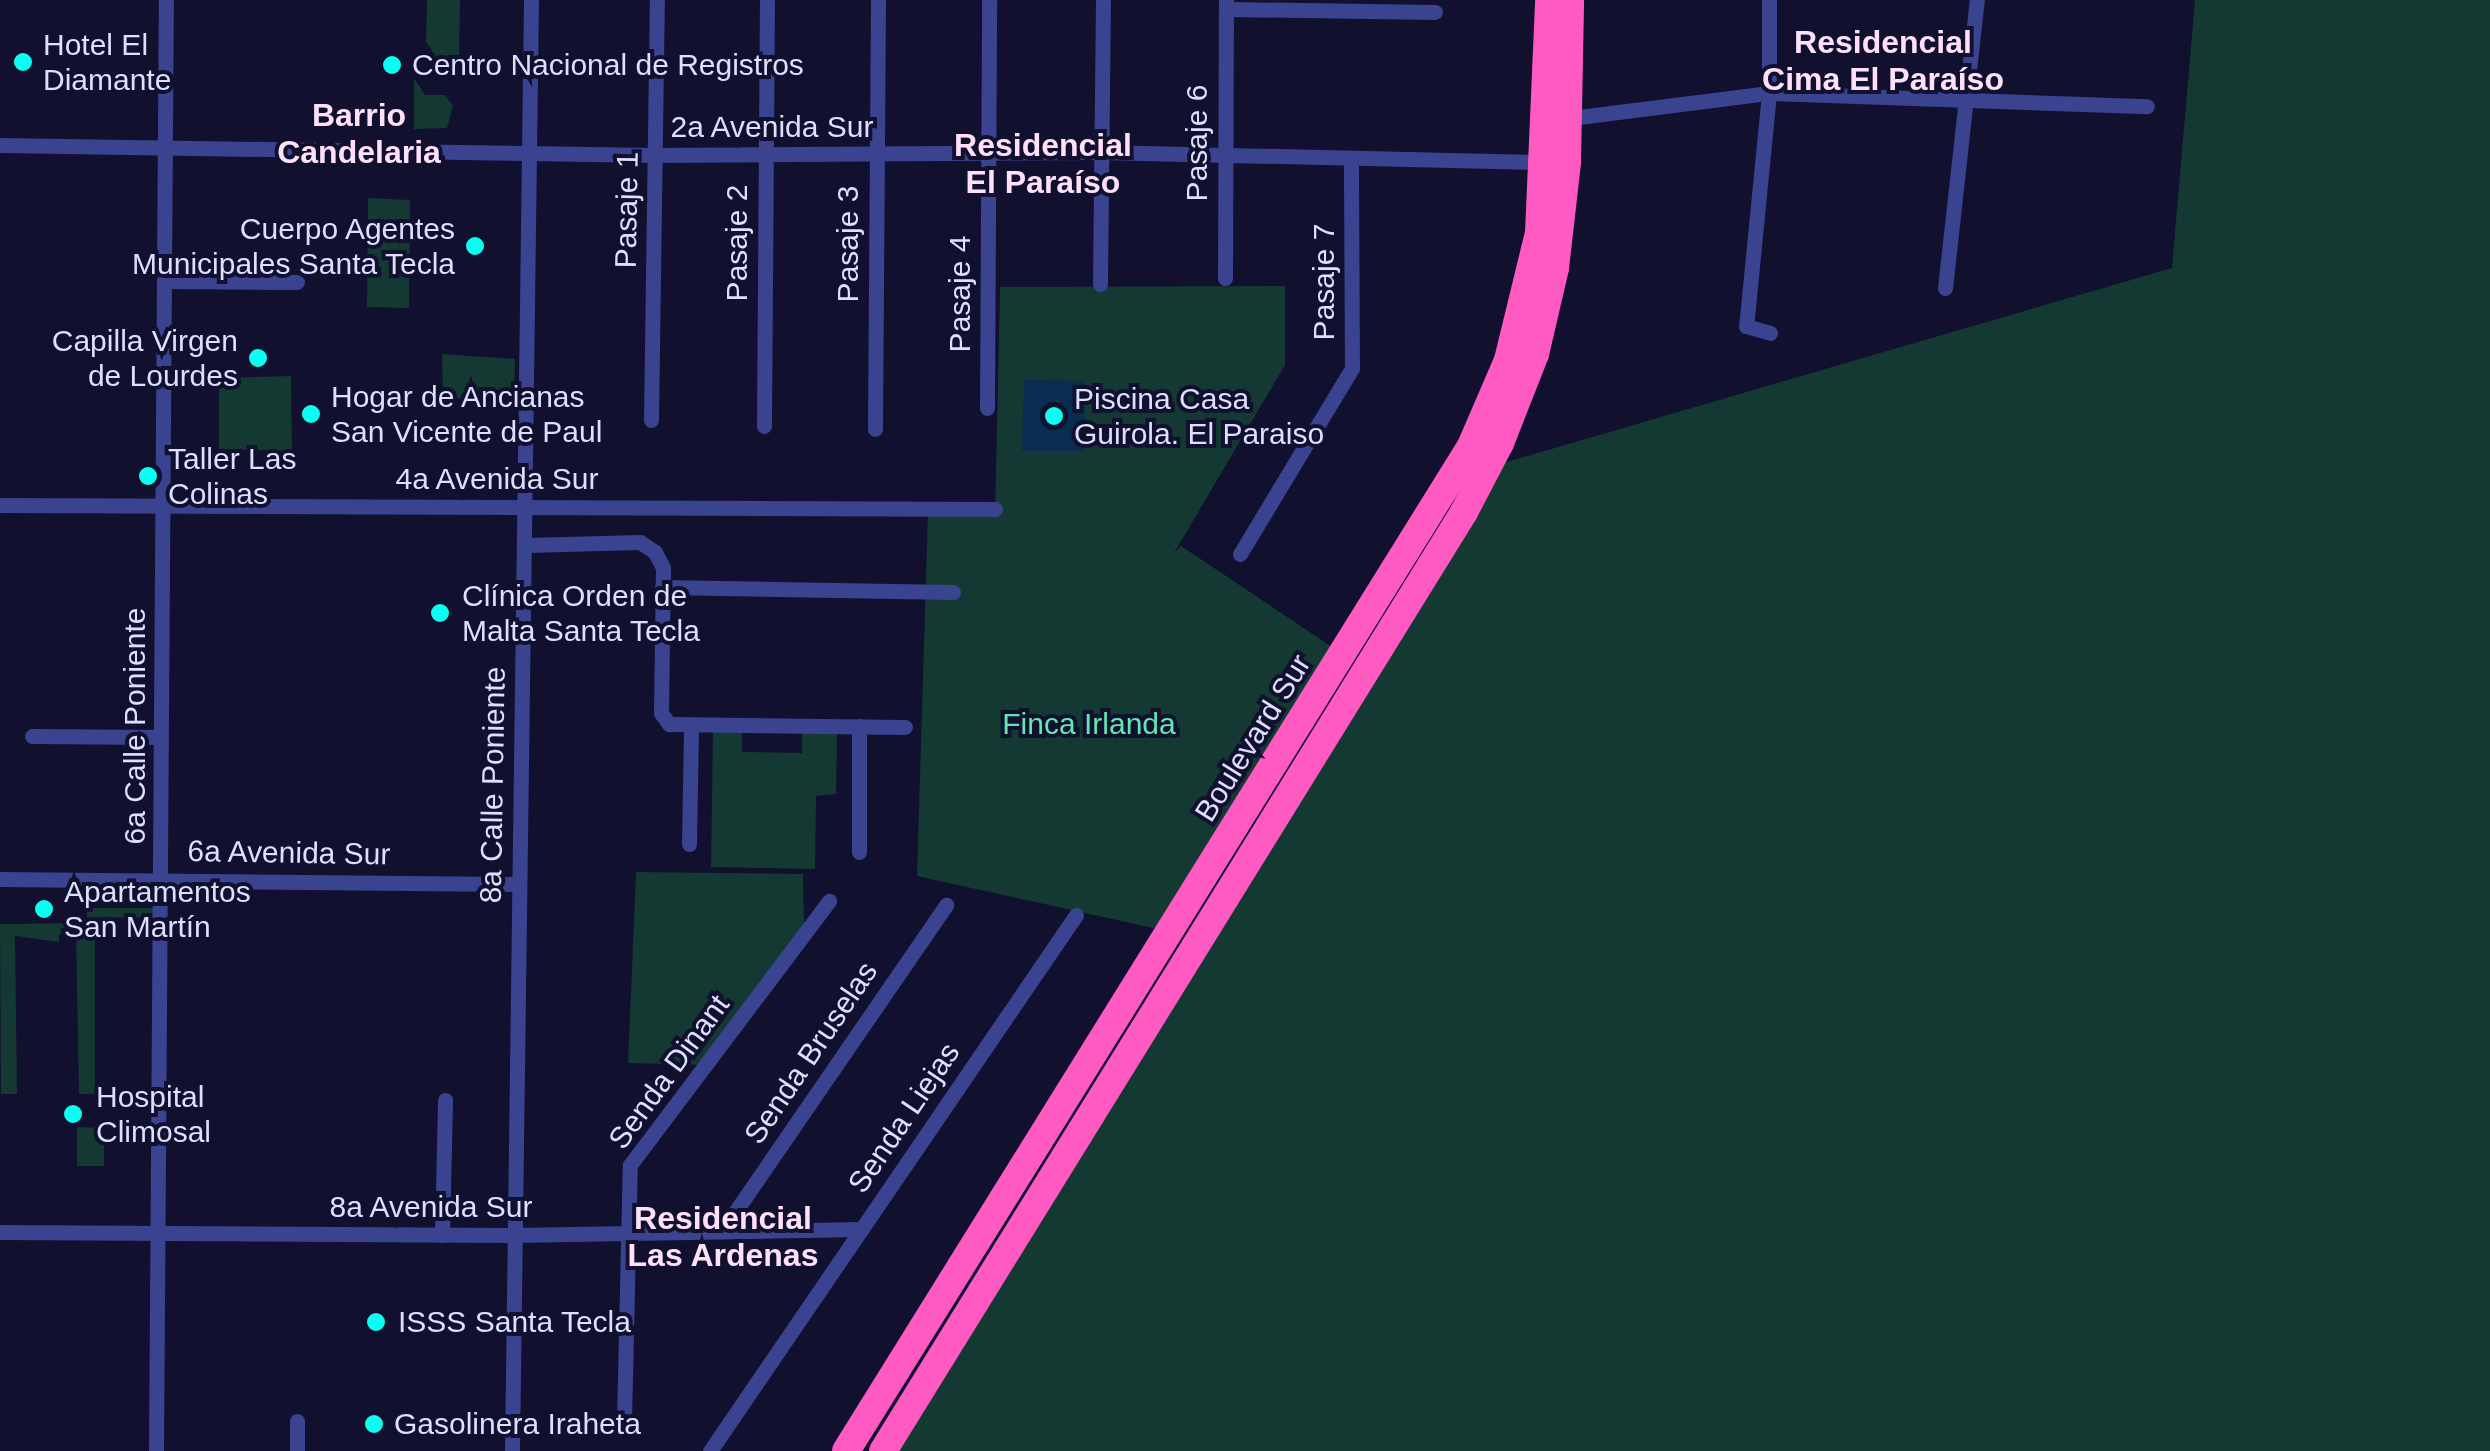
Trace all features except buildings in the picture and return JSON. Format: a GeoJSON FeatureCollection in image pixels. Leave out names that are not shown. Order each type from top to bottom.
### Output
{"type":"FeatureCollection","features":[{"type":"Feature","properties":{"kind":"highway","name":"Boulevard Sur"},"geometry":{"type":"LineString","coordinates":[[882,1451],[1486,471],[1546,314],[1564,209],[1549,0]]}},
{"type":"Feature","properties":{"kind":"highway","name":"Boulevard Sur"},"geometry":{"type":"LineString","coordinates":[[846,1451],[1454,478],[1496,393],[1519,325],[1539,234],[1544,162],[1557,120],[1570,0]]}},
{"type":"Feature","properties":{"kind":"street","name":"6a Calle Poniente"},"geometry":{"type":"LineString","coordinates":[[156,1451],[164,879],[161,737],[166,0]]}},
{"type":"Feature","properties":{"kind":"street","name":"8a Calle Poniente"},"geometry":{"type":"LineString","coordinates":[[512,1451],[531,0]]}},
{"type":"Feature","properties":{"kind":"street","name":"Pasaje 1"},"geometry":{"type":"LineString","coordinates":[[651,420],[657,0]]}},
{"type":"Feature","properties":{"kind":"street","name":"Pasaje 2"},"geometry":{"type":"LineString","coordinates":[[764,426],[768,0]]}},
{"type":"Feature","properties":{"kind":"street","name":"Pasaje 3"},"geometry":{"type":"LineString","coordinates":[[876,428],[878,0]]}},
{"type":"Feature","properties":{"kind":"street","name":"Pasaje 4"},"geometry":{"type":"LineString","coordinates":[[987,408],[989,0]]}},
{"type":"Feature","properties":{"kind":"street"},"geometry":{"type":"LineString","coordinates":[[1100,284],[1103,0]]}},
{"type":"Feature","properties":{"kind":"street"},"geometry":{"type":"LineString","coordinates":[[1769,0],[1769,93],[1746,326],[1770,332]]}},
{"type":"Feature","properties":{"kind":"street"},"geometry":{"type":"LineString","coordinates":[[1945,288],[1977,0]]}},
{"type":"Feature","properties":{"kind":"street","name":"Pasaje 6"},"geometry":{"type":"LineString","coordinates":[[1226,278],[1226,4],[1435,12]]}},
{"type":"Feature","properties":{"kind":"street"},"geometry":{"type":"LineString","coordinates":[[1557,120],[1769,93],[2147,106]]}},
{"type":"Feature","properties":{"kind":"street","name":"2a Avenida Sur"},"geometry":{"type":"LineString","coordinates":[[0,145],[765,155],[1100,152],[1224,158],[1544,162]]}},
{"type":"Feature","properties":{"kind":"street","name":"Pasaje 7"},"geometry":{"type":"LineString","coordinates":[[1240,554],[1352,368],[1351,159]]}},
{"type":"Feature","properties":{"kind":"street"},"geometry":{"type":"LineString","coordinates":[[164,281],[297,282]]}},
{"type":"Feature","properties":{"kind":"street","name":"4a Avenida Sur"},"geometry":{"type":"LineString","coordinates":[[0,505],[995,509]]}},
{"type":"Feature","properties":{"kind":"street"},"geometry":{"type":"LineString","coordinates":[[526,545],[640,542],[660,559],[660,713],[669,724],[906,728]]}},
{"type":"Feature","properties":{"kind":"street"},"geometry":{"type":"LineString","coordinates":[[662,587],[952,592]]}},
{"type":"Feature","properties":{"kind":"street"},"geometry":{"type":"LineString","coordinates":[[689,844],[691,725]]}},
{"type":"Feature","properties":{"kind":"street"},"geometry":{"type":"LineString","coordinates":[[858,852],[859,726]]}},
{"type":"Feature","properties":{"kind":"street"},"geometry":{"type":"LineString","coordinates":[[32,736],[161,737]]}},
{"type":"Feature","properties":{"kind":"street","name":"6a Avenida Sur"},"geometry":{"type":"LineString","coordinates":[[0,879],[518,884]]}},
{"type":"Feature","properties":{"kind":"street","name":"Senda Dinant"},"geometry":{"type":"LineString","coordinates":[[624,1421],[630,1166],[829,901]]}},
{"type":"Feature","properties":{"kind":"street","name":"Senda Bruselas"},"geometry":{"type":"LineString","coordinates":[[722,1232],[946,905]]}},
{"type":"Feature","properties":{"kind":"street","name":"Senda Liejas"},"geometry":{"type":"LineString","coordinates":[[710,1451],[1076,915]]}},
{"type":"Feature","properties":{"kind":"street"},"geometry":{"type":"LineString","coordinates":[[442,1235],[445,1100]]}},
{"type":"Feature","properties":{"kind":"street","name":"8a Avenida Sur"},"geometry":{"type":"LineString","coordinates":[[0,1232],[514,1236],[862,1229]]}},
{"type":"Feature","properties":{"kind":"street"},"geometry":{"type":"LineString","coordinates":[[298,1421],[298,1451]]}},
{"type":"Feature","properties":{"kind":"green space"},"geometry":{"type":"Polygon","coordinates":[[[427,0],[460,0],[459,66],[449,76],[426,42],[427,0]]]}},
{"type":"Feature","properties":{"kind":"green space"},"geometry":{"type":"Polygon","coordinates":[[[2195,0],[2490,0],[2490,1451],[898,1451],[1345,714],[1431,592],[1503,463],[2172,268],[2195,0]]]}},
{"type":"Feature","properties":{"kind":"green space"},"geometry":{"type":"Polygon","coordinates":[[[414,78],[425,95],[445,95],[453,106],[447,128],[414,129],[414,78]]]}},
{"type":"Feature","properties":{"kind":"green space"},"geometry":{"type":"Polygon","coordinates":[[[368,198],[410,200],[409,308],[367,307],[368,198]]]}},
{"type":"Feature","properties":{"kind":"green space","name":"Finca Irlanda"},"geometry":{"type":"Polygon","coordinates":[[[1285,286],[1285,365],[1174,553],[1181,546],[1332,647],[1162,930],[917,876],[928,512],[995,515],[1000,287],[1285,286]]]}},
{"type":"Feature","properties":{"kind":"green space"},"geometry":{"type":"Polygon","coordinates":[[[442,354],[515,359],[514,405],[443,397],[442,354]]]}},
{"type":"Feature","properties":{"kind":"green space"},"geometry":{"type":"Polygon","coordinates":[[[291,376],[292,451],[219,449],[219,378],[291,376]]]}},
{"type":"Feature","properties":{"kind":"green space"},"geometry":{"type":"Polygon","coordinates":[[[713,728],[742,729],[742,752],[802,753],[802,730],[837,731],[836,794],[816,796],[815,869],[711,867],[713,728]]]}},
{"type":"Feature","properties":{"kind":"green space"},"geometry":{"type":"Polygon","coordinates":[[[636,872],[803,874],[804,925],[708,1065],[628,1063],[636,872]]]}},
{"type":"Feature","properties":{"kind":"green space"},"geometry":{"type":"Polygon","coordinates":[[[87,908],[157,908],[157,917],[95,918],[95,1094],[79,1094],[76,933],[59,934],[59,942],[15,936],[17,1094],[1,1094],[0,924],[87,923],[87,908]]]}},
{"type":"Feature","properties":{"kind":"green space"},"geometry":{"type":"Polygon","coordinates":[[[77,1127],[104,1128],[104,1166],[77,1166],[77,1127]]]}},
{"type":"Feature","properties":{"kind":"water","name":"Piscina Casa Guirola. El Paraiso"},"geometry":{"type":"Polygon","coordinates":[[[1024,380],[1086,381],[1084,451],[1022,451],[1024,380]]]}},
{"type":"Feature","properties":{"kind":"place","name":"Hotel El Diamante"},"geometry":{"type":"Point","coordinates":[23,62]}},
{"type":"Feature","properties":{"kind":"place","name":"Centro Nacional de Registros"},"geometry":{"type":"Point","coordinates":[392,65]}},
{"type":"Feature","properties":{"kind":"place","name":"Cuerpo Agentes Municipales Santa Tecla"},"geometry":{"type":"Point","coordinates":[475,246]}},
{"type":"Feature","properties":{"kind":"place","name":"Capilla Virgen de Lourdes"},"geometry":{"type":"Point","coordinates":[258,358]}},
{"type":"Feature","properties":{"kind":"place","name":"Hogar de Ancianas San Vicente de Paul"},"geometry":{"type":"Point","coordinates":[311,414]}},
{"type":"Feature","properties":{"kind":"place","name":"Piscina Casa Guirola. El Paraiso"},"geometry":{"type":"Point","coordinates":[1054,416]}},
{"type":"Feature","properties":{"kind":"place","name":"Taller Las Colinas"},"geometry":{"type":"Point","coordinates":[148,476]}},
{"type":"Feature","properties":{"kind":"place","name":"Clínica Orden de Malta Santa Tecla"},"geometry":{"type":"Point","coordinates":[440,613]}},
{"type":"Feature","properties":{"kind":"place","name":"Apartamentos San Martín"},"geometry":{"type":"Point","coordinates":[44,909]}},
{"type":"Feature","properties":{"kind":"place","name":"Hospital Climosal"},"geometry":{"type":"Point","coordinates":[73,1114]}},
{"type":"Feature","properties":{"kind":"place","name":"ISSS Santa Tecla"},"geometry":{"type":"Point","coordinates":[376,1322]}},
{"type":"Feature","properties":{"kind":"place","name":"Gasolinera Iraheta"},"geometry":{"type":"Point","coordinates":[374,1424]}},
{"type":"Feature","properties":{"kind":"district","name":"Residencial Cima El Paraíso"},"geometry":{"type":"Point","coordinates":[1883,62]}},
{"type":"Feature","properties":{"kind":"district","name":"Barrio Candelaria"},"geometry":{"type":"Point","coordinates":[359,134]}},
{"type":"Feature","properties":{"kind":"district","name":"Residencial El Paraíso"},"geometry":{"type":"Point","coordinates":[1043,164]}},
{"type":"Feature","properties":{"kind":"district","name":"Residencial Las Ardenas"},"geometry":{"type":"Point","coordinates":[723,1238]}}]}
